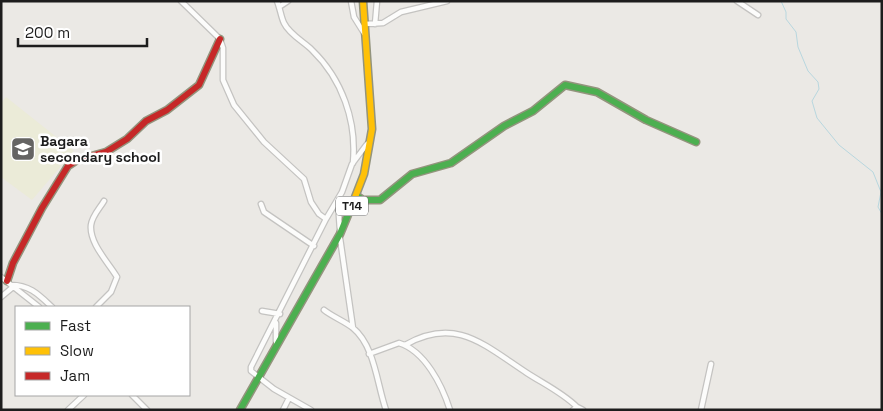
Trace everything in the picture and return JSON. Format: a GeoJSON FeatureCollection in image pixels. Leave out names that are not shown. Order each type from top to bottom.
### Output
{"type":"FeatureCollection","features":[{"type":"Feature","properties":{"kind":"main road","name":"T14"},"geometry":{"type":"LineString","coordinates":[[240,410],[340,234],[357,196],[372,139],[367,36],[363,1]]}},
{"type":"Feature","properties":{"kind":"main road"},"geometry":{"type":"LineString","coordinates":[[8,282],[13,263],[42,208],[68,166],[77,160],[106,152],[127,139],[146,121],[167,110],[199,85],[220,40]]}},
{"type":"Feature","properties":{"kind":"main road"},"geometry":{"type":"LineString","coordinates":[[357,196],[370,201],[380,200],[412,174],[451,163],[504,126],[533,111],[565,85],[583,87],[596,92],[647,120],[696,142]]}},
{"type":"Feature","properties":{"kind":"main road","name":"T14"},"geometry":{"type":"LineString","coordinates":[[236,410],[252,388]]}},
{"type":"Feature","properties":{"kind":"street"},"geometry":{"type":"LineString","coordinates":[[181,1],[220,40],[223,48],[223,80],[234,105],[264,142],[304,179],[311,202],[319,214],[326,219]]}},
{"type":"Feature","properties":{"kind":"street"},"geometry":{"type":"LineString","coordinates":[[277,1],[288,29],[327,66],[338,84],[347,107],[353,133],[352,164],[338,202],[326,219],[276,322],[251,367],[251,372],[274,389],[311,410]]}},
{"type":"Feature","properties":{"kind":"street"},"geometry":{"type":"LineString","coordinates":[[279,7],[288,1]]}},
{"type":"Feature","properties":{"kind":"street"},"geometry":{"type":"LineString","coordinates":[[351,1],[354,18],[367,36]]}},
{"type":"Feature","properties":{"kind":"street"},"geometry":{"type":"LineString","coordinates":[[375,24],[377,1]]}},
{"type":"Feature","properties":{"kind":"street"},"geometry":{"type":"LineString","coordinates":[[366,24],[383,23],[409,10],[446,1]]}},
{"type":"Feature","properties":{"kind":"street"},"geometry":{"type":"LineString","coordinates":[[737,1],[758,15]]}},
{"type":"Feature","properties":{"kind":"street"},"geometry":{"type":"LineString","coordinates":[[352,164],[372,139]]}},
{"type":"Feature","properties":{"kind":"street"},"geometry":{"type":"LineString","coordinates":[[97,306],[111,292],[117,277],[92,233],[92,219],[104,201]]}},
{"type":"Feature","properties":{"kind":"street"},"geometry":{"type":"LineString","coordinates":[[338,202],[341,258],[353,328],[369,354],[386,410]]}},
{"type":"Feature","properties":{"kind":"street"},"geometry":{"type":"LineString","coordinates":[[260,204],[264,212],[314,246]]}},
{"type":"Feature","properties":{"kind":"street"},"geometry":{"type":"LineString","coordinates":[[1,297],[8,282]]}},
{"type":"Feature","properties":{"kind":"street"},"geometry":{"type":"LineString","coordinates":[[8,282],[38,306]]}},
{"type":"Feature","properties":{"kind":"street"},"geometry":{"type":"LineString","coordinates":[[8,282],[29,288],[51,306]]}},
{"type":"Feature","properties":{"kind":"street"},"geometry":{"type":"LineString","coordinates":[[324,310],[353,328]]}},
{"type":"Feature","properties":{"kind":"street"},"geometry":{"type":"LineString","coordinates":[[262,311],[280,314]]}},
{"type":"Feature","properties":{"kind":"street"},"geometry":{"type":"LineString","coordinates":[[276,322],[276,344]]}},
{"type":"Feature","properties":{"kind":"street"},"geometry":{"type":"LineString","coordinates":[[405,345],[420,337],[437,333],[468,336],[575,408],[583,410]]}},
{"type":"Feature","properties":{"kind":"street"},"geometry":{"type":"LineString","coordinates":[[369,354],[399,343],[405,345],[423,361],[440,383],[450,410]]}},
{"type":"Feature","properties":{"kind":"street"},"geometry":{"type":"LineString","coordinates":[[701,410],[711,364]]}},
{"type":"Feature","properties":{"kind":"street"},"geometry":{"type":"LineString","coordinates":[[68,410],[83,396]]}},
{"type":"Feature","properties":{"kind":"street"},"geometry":{"type":"LineString","coordinates":[[133,396],[147,410]]}},
{"type":"Feature","properties":{"kind":"street"},"geometry":{"type":"LineString","coordinates":[[282,410],[289,398]]}},
{"type":"Feature","properties":{"kind":"green space"},"geometry":{"type":"Polygon","coordinates":[[[6,97],[74,151],[32,200],[1,177],[1,103],[6,97]]]}},
{"type":"Feature","properties":{"kind":"waterway"},"geometry":{"type":"LineString","coordinates":[[781,1],[786,12],[786,19],[796,32],[798,47],[808,71],[818,82],[819,89],[812,101],[817,118],[839,145],[873,172],[881,192],[878,207],[882,214]]}},
{"type":"Feature","properties":{"kind":"traffic: fast"},"geometry":{"type":"LineString","coordinates":[[357,196],[363,200],[380,200],[412,174],[451,163],[504,126],[533,111],[565,85],[597,92],[646,120],[696,142]]}},
{"type":"Feature","properties":{"kind":"traffic: fast"},"geometry":{"type":"LineString","coordinates":[[240,410],[340,234],[352,205]]}},
{"type":"Feature","properties":{"kind":"traffic: slow"},"geometry":{"type":"LineString","coordinates":[[352,205],[364,174],[372,129],[363,1]]}},
{"type":"Feature","properties":{"kind":"traffic: jam"},"geometry":{"type":"LineString","coordinates":[[7,281],[13,263],[42,208],[68,166],[77,160],[106,152],[127,139],[146,121],[167,110],[199,85],[220,39]]}},
{"type":"Feature","properties":{"kind":"place","name":"Bagara secondary school"},"geometry":{"type":"Point","coordinates":[23,149]}}]}
